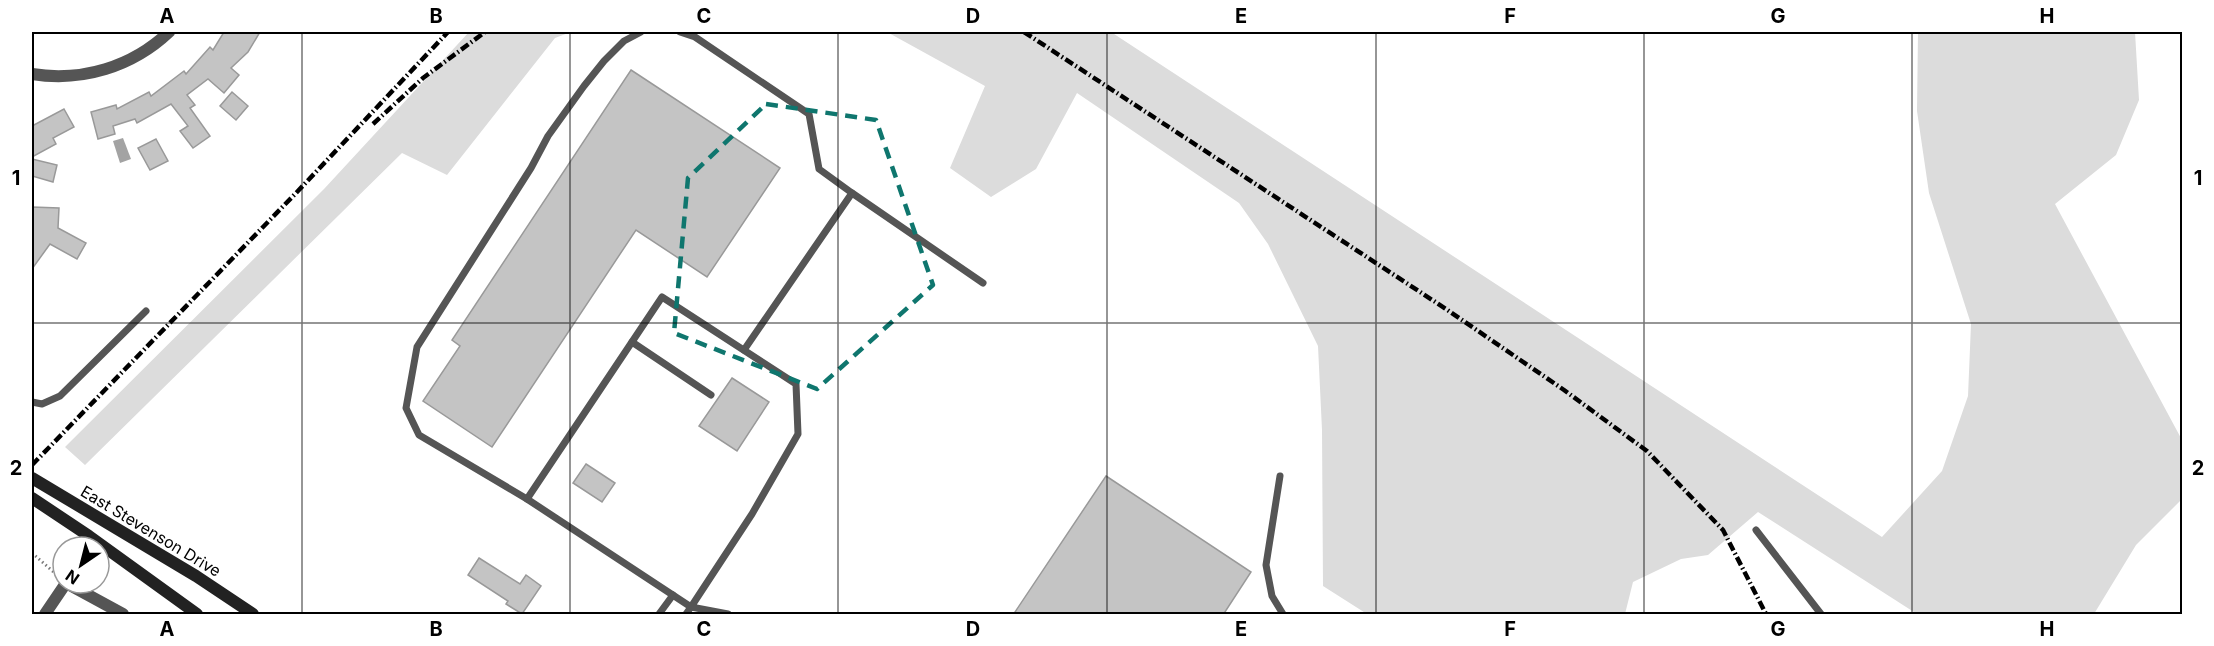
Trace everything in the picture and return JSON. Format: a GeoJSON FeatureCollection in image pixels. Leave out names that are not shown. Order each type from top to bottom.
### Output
{"type":"FeatureCollection","features":[{"type":"Feature","properties":{"kind":"main road","name":"East Stevenson Drive"},"geometry":{"type":"LineString","coordinates":[[32,478],[196,576],[254,615]]}},
{"type":"Feature","properties":{"kind":"main road"},"geometry":{"type":"LineString","coordinates":[[32,498],[89,536],[197,615]]}},
{"type":"Feature","properties":{"kind":"street"},"geometry":{"type":"LineString","coordinates":[[32,74],[62,77],[105,70],[131,59],[169,32]]}},
{"type":"Feature","properties":{"kind":"street"},"geometry":{"type":"LineString","coordinates":[[45,615],[57,595]]}},
{"type":"Feature","properties":{"kind":"street"},"geometry":{"type":"LineString","coordinates":[[88,595],[123,615]]}},
{"type":"Feature","properties":{"kind":"lane"},"geometry":{"type":"LineString","coordinates":[[641,32],[624,41],[604,61],[554,128],[417,347],[406,408],[418,435],[527,499],[691,607],[728,615]]}},
{"type":"Feature","properties":{"kind":"lane"},"geometry":{"type":"LineString","coordinates":[[680,32],[695,37],[809,114],[819,169],[983,283]]}},
{"type":"Feature","properties":{"kind":"lane"},"geometry":{"type":"LineString","coordinates":[[744,350],[852,193]]}},
{"type":"Feature","properties":{"kind":"lane"},"geometry":{"type":"LineString","coordinates":[[527,499],[662,297],[796,384],[798,434],[752,514],[686,615]]}},
{"type":"Feature","properties":{"kind":"lane"},"geometry":{"type":"LineString","coordinates":[[32,402],[42,404],[60,396],[146,311]]}},
{"type":"Feature","properties":{"kind":"lane"},"geometry":{"type":"LineString","coordinates":[[632,342],[711,395]]}},
{"type":"Feature","properties":{"kind":"lane"},"geometry":{"type":"LineString","coordinates":[[1280,476],[1266,565],[1272,596],[1282,615]]}},
{"type":"Feature","properties":{"kind":"lane"},"geometry":{"type":"LineString","coordinates":[[1756,530],[1821,615]]}},
{"type":"Feature","properties":{"kind":"lane"},"geometry":{"type":"LineString","coordinates":[[659,615],[673,595]]}},
{"type":"Feature","properties":{"kind":"path"},"geometry":{"type":"LineString","coordinates":[[32,553],[51,570]]}},
{"type":"Feature","properties":{"kind":"highlighted area"},"geometry":{"type":"Polygon","coordinates":[[[766,104],[876,120],[933,285],[817,389],[674,333],[688,178],[766,104]]]}},
{"type":"Feature","properties":{"kind":"shaded area"},"geometry":{"type":"Polygon","coordinates":[[[469,32],[571,32],[555,38],[447,175],[402,153],[85,465],[65,447],[324,189],[469,32]]]}},
{"type":"Feature","properties":{"kind":"shaded area"},"geometry":{"type":"Polygon","coordinates":[[[887,32],[1111,32],[1882,537],[1942,471],[1968,396],[1971,324],[1929,193],[1917,111],[1918,32],[2135,32],[2139,100],[2116,155],[2055,204],[2182,440],[2182,499],[2136,545],[2094,614],[1917,614],[1758,512],[1708,555],[1681,559],[1633,582],[1625,614],[1367,614],[1323,586],[1322,430],[1318,346],[1268,244],[1239,203],[1077,93],[1036,169],[991,197],[950,168],[985,86],[887,32]]]}},
{"type":"Feature","properties":{"kind":"shaded area"},"geometry":{"type":"Polygon","coordinates":[[[123,138],[131,159],[120,163],[113,141],[123,138]]]}},
{"type":"Feature","properties":{"kind":"building"},"geometry":{"type":"Polygon","coordinates":[[[224,32],[260,32],[248,52],[231,68],[239,75],[224,93],[208,79],[187,95],[195,105],[190,108],[210,136],[193,148],[180,131],[188,126],[171,104],[137,123],[135,119],[113,126],[115,134],[98,139],[91,112],[116,105],[117,109],[149,92],[151,96],[184,71],[186,74],[210,47],[213,50],[224,32]]]}},
{"type":"Feature","properties":{"kind":"building"},"geometry":{"type":"Polygon","coordinates":[[[631,70],[780,168],[707,277],[636,230],[492,447],[423,401],[460,346],[452,340],[631,70]]]}},
{"type":"Feature","properties":{"kind":"building"},"geometry":{"type":"Polygon","coordinates":[[[232,92],[248,106],[236,120],[220,106],[232,92]]]}},
{"type":"Feature","properties":{"kind":"building"},"geometry":{"type":"Polygon","coordinates":[[[64,109],[74,127],[53,138],[56,144],[32,157],[32,126],[64,109]]]}},
{"type":"Feature","properties":{"kind":"building"},"geometry":{"type":"Polygon","coordinates":[[[156,139],[168,161],[150,170],[138,148],[156,139]]]}},
{"type":"Feature","properties":{"kind":"building"},"geometry":{"type":"Polygon","coordinates":[[[32,159],[57,165],[53,182],[32,176],[32,159]]]}},
{"type":"Feature","properties":{"kind":"building"},"geometry":{"type":"Polygon","coordinates":[[[32,207],[59,208],[58,228],[86,243],[77,259],[50,244],[32,269],[32,207]]]}},
{"type":"Feature","properties":{"kind":"building"},"geometry":{"type":"Polygon","coordinates":[[[732,378],[769,402],[737,451],[699,426],[732,378]]]}},
{"type":"Feature","properties":{"kind":"building"},"geometry":{"type":"Polygon","coordinates":[[[586,464],[615,483],[602,502],[573,483],[586,464]]]}},
{"type":"Feature","properties":{"kind":"building"},"geometry":{"type":"Polygon","coordinates":[[[1106,476],[1251,572],[1223,615],[1013,615],[1106,476]]]}},
{"type":"Feature","properties":{"kind":"building"},"geometry":{"type":"Polygon","coordinates":[[[479,558],[520,584],[526,575],[541,586],[522,614],[506,604],[508,601],[468,575],[479,558]]]}},
{"type":"Feature","properties":{"kind":"railway"},"geometry":{"type":"LineString","coordinates":[[32,465],[297,192],[448,32]]}},
{"type":"Feature","properties":{"kind":"railway"},"geometry":{"type":"LineString","coordinates":[[373,124],[423,78],[485,32]]}},
{"type":"Feature","properties":{"kind":"railway"},"geometry":{"type":"LineString","coordinates":[[1024,32],[1446,309],[1564,390],[1647,451],[1723,530],[1766,614]]}}]}
